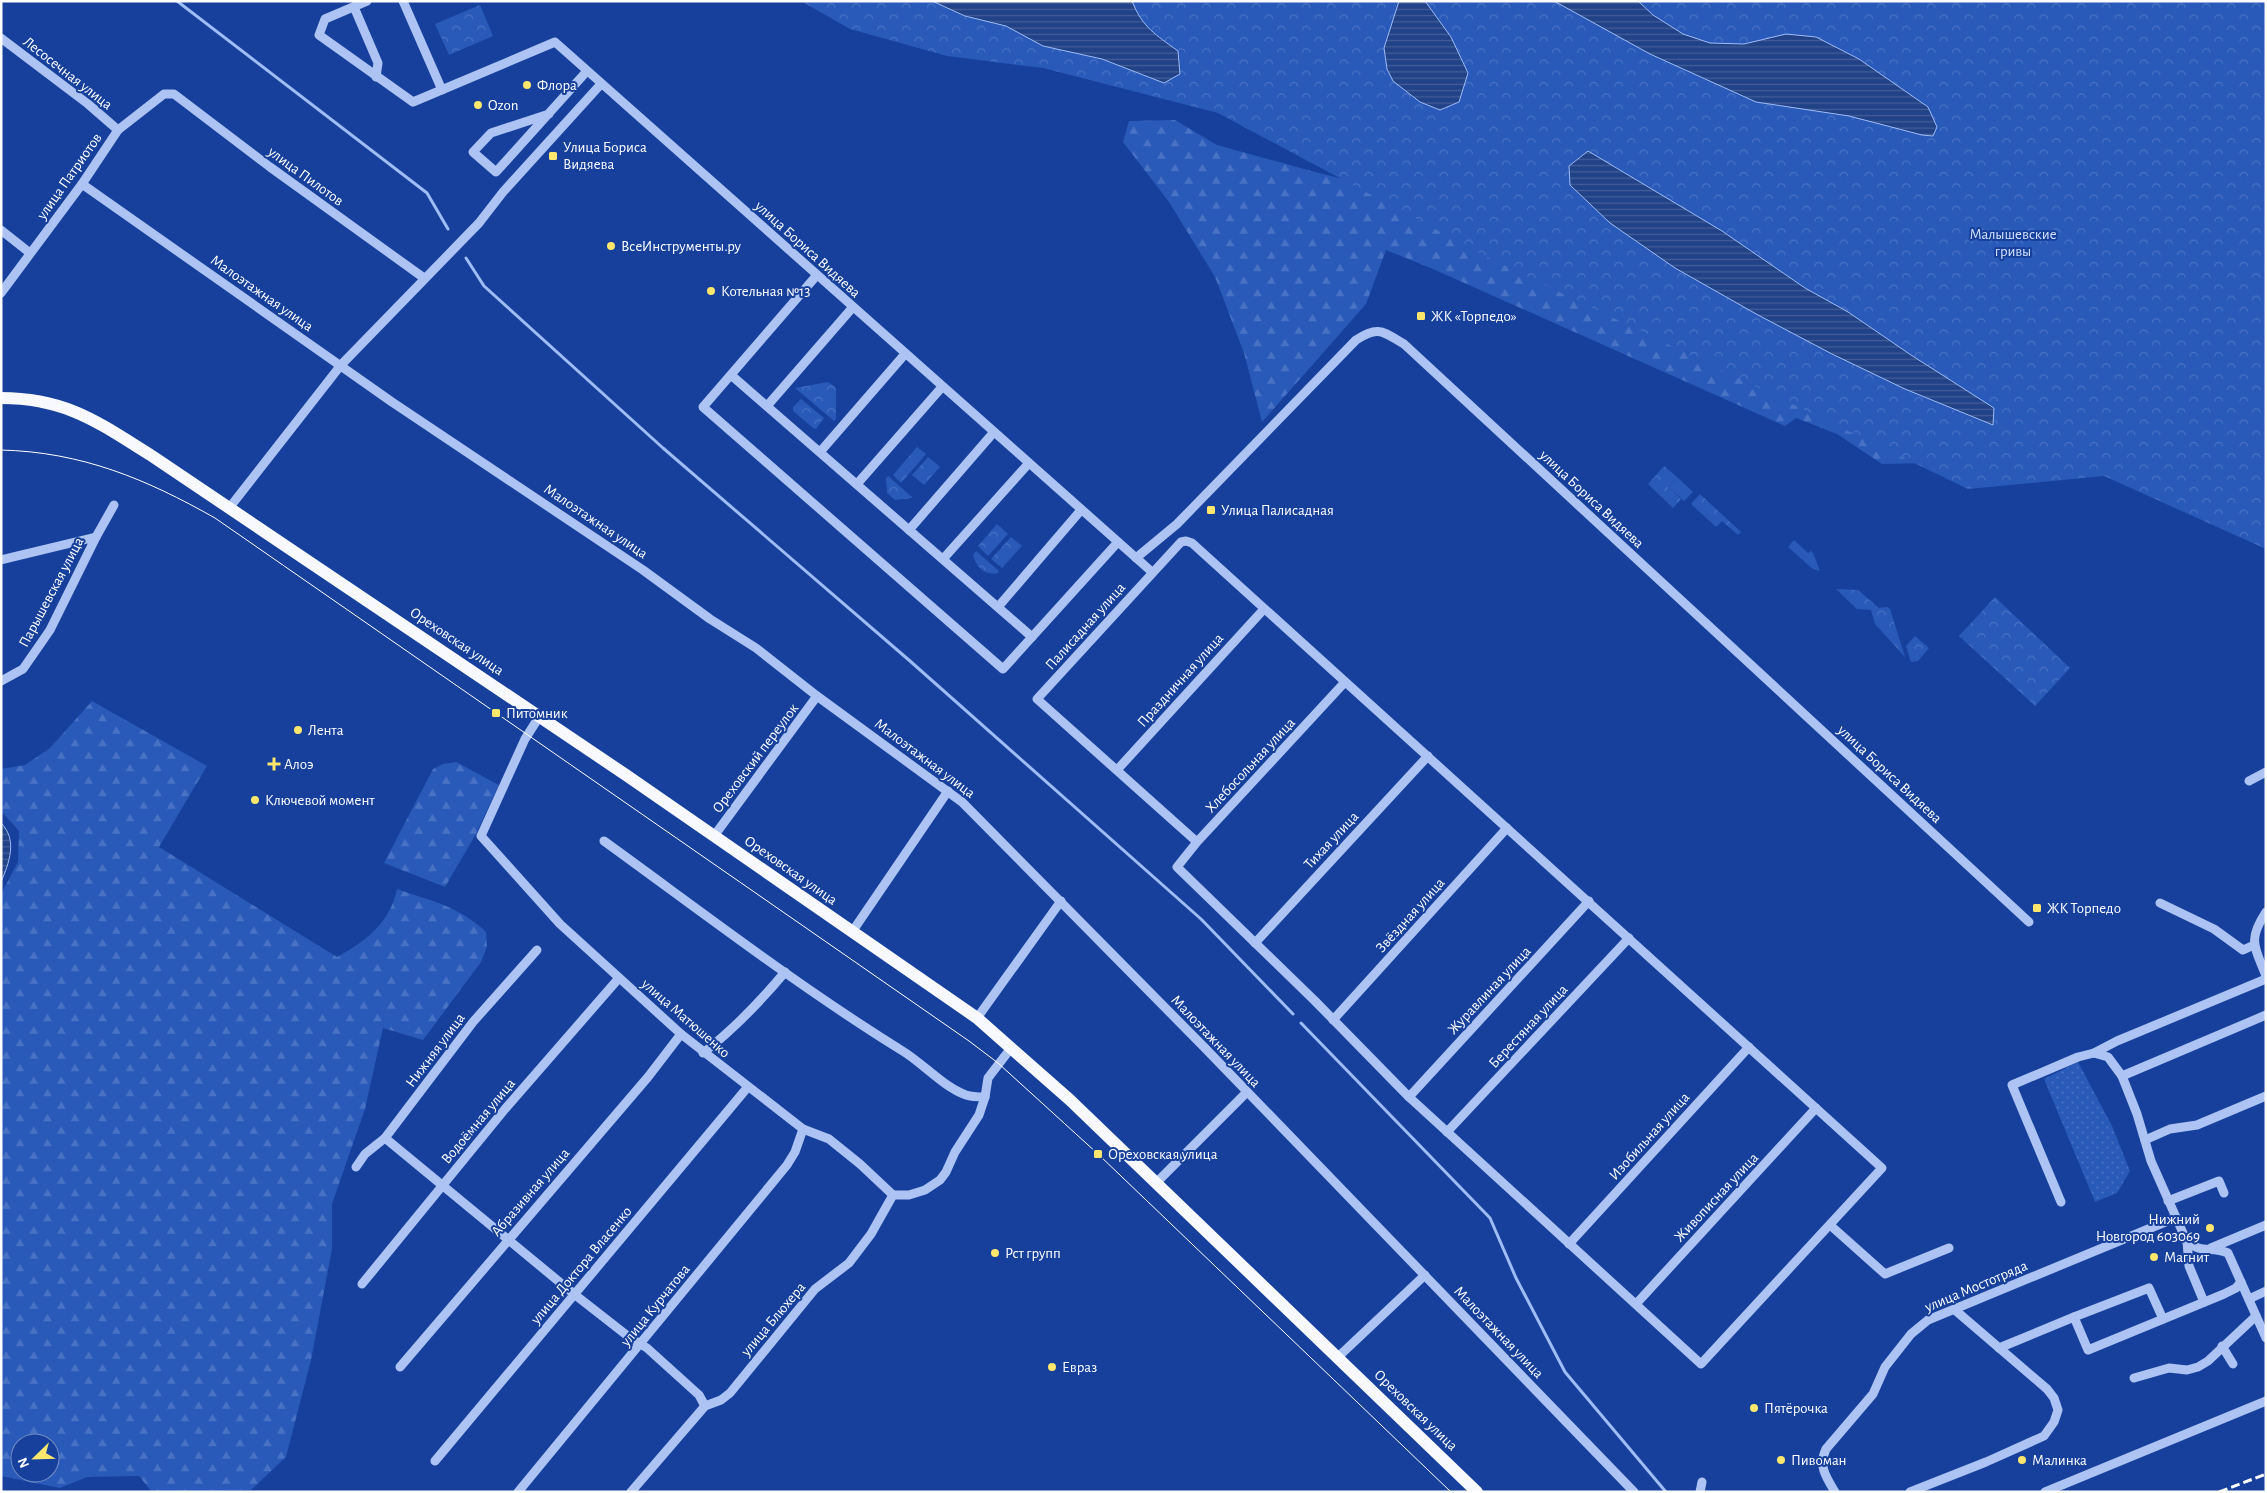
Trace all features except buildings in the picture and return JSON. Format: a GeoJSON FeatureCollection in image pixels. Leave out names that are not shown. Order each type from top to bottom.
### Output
{"type":"FeatureCollection","features":[{"type":"Feature","properties":{"kind":"main road","name":"Ореховская улица"},"geometry":{"type":"LineString","coordinates":[[1,398],[38,400],[61,405],[85,415],[152,456],[538,716],[977,1018],[1070,1100],[1478,1492]]}},
{"type":"Feature","properties":{"kind":"main road"},"geometry":{"type":"LineString","coordinates":[[1,404],[17,398]]}},
{"type":"Feature","properties":{"kind":"street","name":"улица Бориса Видяева"},"geometry":{"type":"LineString","coordinates":[[367,1],[326,19],[319,35],[413,102],[556,42],[1152,572]]}},
{"type":"Feature","properties":{"kind":"street"},"geometry":{"type":"LineString","coordinates":[[403,1],[442,90]]}},
{"type":"Feature","properties":{"kind":"street"},"geometry":{"type":"LineString","coordinates":[[354,7],[378,63],[376,77]]}},
{"type":"Feature","properties":{"kind":"street","name":"Лесосечная улица"},"geometry":{"type":"LineString","coordinates":[[1,38],[88,104],[118,130]]}},
{"type":"Feature","properties":{"kind":"street"},"geometry":{"type":"LineString","coordinates":[[549,114],[491,133],[473,152],[496,172],[549,114],[588,71]]}},
{"type":"Feature","properties":{"kind":"street"},"geometry":{"type":"LineString","coordinates":[[230,507],[341,365],[479,223],[503,192],[601,84]]}},
{"type":"Feature","properties":{"kind":"street","name":"улица Патриотов"},"geometry":{"type":"LineString","coordinates":[[1,293],[82,184],[118,130],[164,94],[174,94]]}},
{"type":"Feature","properties":{"kind":"street","name":"улица Пилотов"},"geometry":{"type":"LineString","coordinates":[[174,94],[270,167],[424,278]]}},
{"type":"Feature","properties":{"kind":"street","name":"Малоэтажная улица"},"geometry":{"type":"LineString","coordinates":[[82,184],[392,402],[644,570],[710,619],[756,648],[962,802],[1425,1274],[1634,1492]]}},
{"type":"Feature","properties":{"kind":"street"},"geometry":{"type":"LineString","coordinates":[[1,230],[30,253]]}},
{"type":"Feature","properties":{"kind":"street"},"geometry":{"type":"LineString","coordinates":[[817,275],[703,407],[1003,669],[1118,542]]}},
{"type":"Feature","properties":{"kind":"street"},"geometry":{"type":"LineString","coordinates":[[767,406],[852,307]]}},
{"type":"Feature","properties":{"kind":"street","name":"улица Бориса Видяева"},"geometry":{"type":"LineString","coordinates":[[1136,558],[1177,524],[1356,340],[1369,331],[1379,330],[1404,344],[2029,922]]}},
{"type":"Feature","properties":{"kind":"street"},"geometry":{"type":"LineString","coordinates":[[820,452],[905,354]]}},
{"type":"Feature","properties":{"kind":"street"},"geometry":{"type":"LineString","coordinates":[[731,374],[1032,636]]}},
{"type":"Feature","properties":{"kind":"street"},"geometry":{"type":"LineString","coordinates":[[857,484],[942,387]]}},
{"type":"Feature","properties":{"kind":"street"},"geometry":{"type":"LineString","coordinates":[[910,530],[994,432]]}},
{"type":"Feature","properties":{"kind":"street"},"geometry":{"type":"LineString","coordinates":[[943,559],[1029,463]]}},
{"type":"Feature","properties":{"kind":"street","name":"Парышевская улица"},"geometry":{"type":"LineString","coordinates":[[1,681],[23,669],[50,630],[114,505]]}},
{"type":"Feature","properties":{"kind":"street"},"geometry":{"type":"LineString","coordinates":[[998,607],[1081,510]]}},
{"type":"Feature","properties":{"kind":"street"},"geometry":{"type":"LineString","coordinates":[[1,560],[96,537]]}},
{"type":"Feature","properties":{"kind":"street","name":"Палисадная улица"},"geometry":{"type":"LineString","coordinates":[[1117,770],[1037,699],[1152,572],[1180,542],[1186,541],[1192,543],[1264,609]]}},
{"type":"Feature","properties":{"kind":"street"},"geometry":{"type":"LineString","coordinates":[[1255,942],[1409,1097],[1701,1364],[1882,1168],[1264,609]]}},
{"type":"Feature","properties":{"kind":"street","name":"Праздничная улица"},"geometry":{"type":"LineString","coordinates":[[1117,770],[1264,609]]}},
{"type":"Feature","properties":{"kind":"street","name":"Хлебосольная улица"},"geometry":{"type":"LineString","coordinates":[[1255,942],[1177,867],[1197,842],[1345,682]]}},
{"type":"Feature","properties":{"kind":"street","name":"Ореховский переулок"},"geometry":{"type":"LineString","coordinates":[[714,836],[818,696]]}},
{"type":"Feature","properties":{"kind":"street","name":"улица Матюшенко"},"geometry":{"type":"LineString","coordinates":[[538,716],[481,836],[541,905],[680,1034],[747,1088],[803,1129],[829,1139],[860,1164],[893,1195]]}},
{"type":"Feature","properties":{"kind":"street","name":"Тихая улица"},"geometry":{"type":"LineString","coordinates":[[1255,942],[1428,756]]}},
{"type":"Feature","properties":{"kind":"street"},"geometry":{"type":"LineString","coordinates":[[1117,770],[1197,842]]}},
{"type":"Feature","properties":{"kind":"street"},"geometry":{"type":"LineString","coordinates":[[2249,781],[2266,772]]}},
{"type":"Feature","properties":{"kind":"street"},"geometry":{"type":"LineString","coordinates":[[852,932],[948,791]]}},
{"type":"Feature","properties":{"kind":"street","name":"Звёздная улица"},"geometry":{"type":"LineString","coordinates":[[1333,1020],[1507,828]]}},
{"type":"Feature","properties":{"kind":"street"},"geometry":{"type":"LineString","coordinates":[[604,841],[785,972],[877,1036],[903,1050],[955,1089],[968,1096],[985,1097]]}},
{"type":"Feature","properties":{"kind":"street"},"geometry":{"type":"LineString","coordinates":[[977,1018],[1061,901]]}},
{"type":"Feature","properties":{"kind":"street","name":"Журавлиная улица"},"geometry":{"type":"LineString","coordinates":[[1409,1097],[1589,901]]}},
{"type":"Feature","properties":{"kind":"street"},"geometry":{"type":"LineString","coordinates":[[2160,903],[2214,929],[2243,950],[2254,945]]}},
{"type":"Feature","properties":{"kind":"street"},"geometry":{"type":"LineString","coordinates":[[2061,1202],[2012,1085],[2062,1063],[2094,1053],[2117,1041],[2266,978],[2254,945],[2253,935],[2266,912]]}},
{"type":"Feature","properties":{"kind":"street","name":"Берестяная улица"},"geometry":{"type":"LineString","coordinates":[[1447,1132],[1629,938]]}},
{"type":"Feature","properties":{"kind":"street","name":"Нижняя улица"},"geometry":{"type":"LineString","coordinates":[[356,1166],[365,1154],[385,1138],[473,1022],[537,950]]}},
{"type":"Feature","properties":{"kind":"street"},"geometry":{"type":"LineString","coordinates":[[703,1053],[733,1029],[760,1002],[785,972]]}},
{"type":"Feature","properties":{"kind":"street","name":"Водоёмная улица"},"geometry":{"type":"LineString","coordinates":[[362,1284],[441,1186],[619,978]]}},
{"type":"Feature","properties":{"kind":"street"},"geometry":{"type":"LineString","coordinates":[[2122,1076],[2266,1015]]}},
{"type":"Feature","properties":{"kind":"street","name":"Абразивная улица"},"geometry":{"type":"LineString","coordinates":[[400,1367],[648,1077],[680,1034]]}},
{"type":"Feature","properties":{"kind":"street","name":"Изобильная улица"},"geometry":{"type":"LineString","coordinates":[[1570,1244],[1749,1047]]}},
{"type":"Feature","properties":{"kind":"street"},"geometry":{"type":"LineString","coordinates":[[893,1195],[909,1195],[925,1190],[940,1180],[979,1115],[985,1097],[988,1078],[1011,1048]]}},
{"type":"Feature","properties":{"kind":"street"},"geometry":{"type":"LineString","coordinates":[[2094,1053],[2108,1057],[2122,1076],[2151,1161],[2187,1242],[2189,1266],[2204,1302]]}},
{"type":"Feature","properties":{"kind":"street","name":"улица Доктора Власенко"},"geometry":{"type":"LineString","coordinates":[[435,1461],[747,1088]]}},
{"type":"Feature","properties":{"kind":"street"},"geometry":{"type":"LineString","coordinates":[[1156,1183],[1247,1092]]}},
{"type":"Feature","properties":{"kind":"street"},"geometry":{"type":"LineString","coordinates":[[2145,1140],[2170,1129],[2197,1125],[2266,1096]]}},
{"type":"Feature","properties":{"kind":"street","name":"Живописная улица"},"geometry":{"type":"LineString","coordinates":[[1636,1304],[1816,1108]]}},
{"type":"Feature","properties":{"kind":"street","name":"улица Курчатова"},"geometry":{"type":"LineString","coordinates":[[518,1492],[787,1165],[795,1152],[803,1129]]}},
{"type":"Feature","properties":{"kind":"street"},"geometry":{"type":"LineString","coordinates":[[385,1138],[574,1294],[629,1337],[641,1343],[699,1395],[705,1406]]}},
{"type":"Feature","properties":{"kind":"street"},"geometry":{"type":"LineString","coordinates":[[2168,1201],[2219,1181],[2224,1193]]}},
{"type":"Feature","properties":{"kind":"street","name":"улица Блюхера"},"geometry":{"type":"LineString","coordinates":[[632,1492],[705,1406],[721,1400],[730,1393],[815,1289],[849,1263],[871,1234],[893,1195]]}},
{"type":"Feature","properties":{"kind":"street","name":"улица Мостотряда"},"geometry":{"type":"LineString","coordinates":[[1835,1492],[1823,1472],[1821,1459],[1826,1449],[1874,1394],[1885,1367],[1911,1334],[1928,1320],[2175,1218]]}},
{"type":"Feature","properties":{"kind":"street"},"geometry":{"type":"LineString","coordinates":[[1830,1225],[1885,1274],[1949,1248]]}},
{"type":"Feature","properties":{"kind":"street"},"geometry":{"type":"LineString","coordinates":[[2204,1251],[2266,1225]]}},
{"type":"Feature","properties":{"kind":"street"},"geometry":{"type":"LineString","coordinates":[[2187,1242],[2195,1248],[2204,1251],[2217,1248],[2228,1253],[2266,1338]]}},
{"type":"Feature","properties":{"kind":"street"},"geometry":{"type":"LineString","coordinates":[[1338,1357],[1425,1274]]}},
{"type":"Feature","properties":{"kind":"street"},"geometry":{"type":"LineString","coordinates":[[2074,1317],[2088,1350],[2236,1288],[2241,1282]]}},
{"type":"Feature","properties":{"kind":"street"},"geometry":{"type":"LineString","coordinates":[[1999,1348],[2149,1288],[2162,1319]]}},
{"type":"Feature","properties":{"kind":"street"},"geometry":{"type":"LineString","coordinates":[[2249,1299],[2266,1292]]}},
{"type":"Feature","properties":{"kind":"street"},"geometry":{"type":"LineString","coordinates":[[1910,1492],[1986,1462],[2044,1436],[2054,1422],[2058,1410],[2054,1398],[2047,1389],[1955,1310]]}},
{"type":"Feature","properties":{"kind":"street"},"geometry":{"type":"LineString","coordinates":[[2134,1378],[2169,1368],[2187,1370],[2198,1367],[2208,1361],[2256,1316]]}},
{"type":"Feature","properties":{"kind":"street"},"geometry":{"type":"LineString","coordinates":[[2222,1346],[2233,1364]]}},
{"type":"Feature","properties":{"kind":"street"},"geometry":{"type":"LineString","coordinates":[[2045,1492],[2266,1401]]}},
{"type":"Feature","properties":{"kind":"street"},"geometry":{"type":"LineString","coordinates":[[1700,1492],[1702,1482]]}},
{"type":"Feature","properties":{"kind":"green space","name":"Малышевские гривы"},"geometry":{"type":"Polygon","coordinates":[[[801,1],[2266,1],[2266,549],[2104,476],[1968,489],[1489,258],[1218,113],[1043,68],[947,56],[850,29],[801,1]]]}},
{"type":"Feature","properties":{"kind":"green space"},"geometry":{"type":"Polygon","coordinates":[[[480,5],[493,36],[449,55],[435,24],[480,5]]]}},
{"type":"Feature","properties":{"kind":"green space"},"geometry":{"type":"Polygon","coordinates":[[[1175,120],[1217,145],[1414,197],[1928,463],[1882,464],[1837,434],[1796,418],[1785,426],[1433,269],[1386,250],[1366,304],[1262,422],[1244,353],[1215,277],[1169,202],[1123,142],[1129,121],[1175,120]]]}},
{"type":"Feature","properties":{"kind":"green space"},"geometry":{"type":"Polygon","coordinates":[[[828,382],[836,390],[836,419],[834,421],[795,388],[828,382]]]}},
{"type":"Feature","properties":{"kind":"green space"},"geometry":{"type":"Polygon","coordinates":[[[801,399],[824,418],[816,429],[793,411],[793,407],[801,399]]]}},
{"type":"Feature","properties":{"kind":"green space"},"geometry":{"type":"Polygon","coordinates":[[[917,447],[926,454],[901,483],[893,475],[917,447]]]}},
{"type":"Feature","properties":{"kind":"green space"},"geometry":{"type":"Polygon","coordinates":[[[928,457],[940,467],[924,485],[912,475],[928,457]]]}},
{"type":"Feature","properties":{"kind":"green space"},"geometry":{"type":"Polygon","coordinates":[[[1664,466],[1677,477],[1668,487],[1681,499],[1673,508],[1648,484],[1664,466]]]}},
{"type":"Feature","properties":{"kind":"green space"},"geometry":{"type":"Polygon","coordinates":[[[888,476],[912,498],[895,500],[887,493],[886,478],[888,476]]]}},
{"type":"Feature","properties":{"kind":"green space"},"geometry":{"type":"Polygon","coordinates":[[[1677,477],[1693,492],[1684,501],[1668,487],[1677,477]]]}},
{"type":"Feature","properties":{"kind":"green space"},"geometry":{"type":"Polygon","coordinates":[[[1700,494],[1741,532],[1738,535],[1722,521],[1716,527],[1691,504],[1700,494]]]}},
{"type":"Feature","properties":{"kind":"green space"},"geometry":{"type":"Polygon","coordinates":[[[997,524],[1008,534],[988,556],[978,546],[997,524]]]}},
{"type":"Feature","properties":{"kind":"green space"},"geometry":{"type":"Polygon","coordinates":[[[1011,537],[1022,546],[1002,568],[991,559],[1011,537]]]}},
{"type":"Feature","properties":{"kind":"green space"},"geometry":{"type":"Polygon","coordinates":[[[1794,540],[1808,553],[1811,551],[1813,553],[1820,571],[1813,569],[1788,547],[1794,540]]]}},
{"type":"Feature","properties":{"kind":"green space"},"geometry":{"type":"Polygon","coordinates":[[[976,551],[999,571],[998,573],[985,572],[979,567],[973,555],[976,551]]]}},
{"type":"Feature","properties":{"kind":"green space"},"geometry":{"type":"Polygon","coordinates":[[[1836,589],[1858,590],[1879,608],[1887,607],[1890,609],[1905,657],[1875,624],[1871,610],[1857,609],[1836,589]]]}},
{"type":"Feature","properties":{"kind":"green space"},"geometry":{"type":"Polygon","coordinates":[[[1995,597],[2070,668],[2035,706],[1959,636],[1995,597]]]}},
{"type":"Feature","properties":{"kind":"green space"},"geometry":{"type":"Polygon","coordinates":[[[1915,636],[1929,648],[1918,661],[1911,662],[1906,646],[1915,636]]]}},
{"type":"Feature","properties":{"kind":"green space"},"geometry":{"type":"Polygon","coordinates":[[[92,701],[207,766],[159,847],[337,957],[367,937],[383,921],[394,901],[397,889],[455,910],[476,923],[486,932],[487,947],[481,962],[423,1040],[383,1028],[365,1109],[332,1204],[332,1249],[311,1360],[286,1457],[251,1490],[156,1492],[151,1491],[139,1476],[87,1477],[60,1488],[35,1483],[60,1483],[60,1433],[10,1433],[10,1478],[1,1476],[1,894],[18,862],[19,831],[1,811],[1,769],[25,765],[50,748],[92,701]]]}},
{"type":"Feature","properties":{"kind":"green space"},"geometry":{"type":"Polygon","coordinates":[[[456,762],[499,785],[476,834],[445,887],[384,863],[433,769],[443,764],[456,762]]]}},
{"type":"Feature","properties":{"kind":"green space"},"geometry":{"type":"Polygon","coordinates":[[[2078,1062],[2112,1126],[2130,1171],[2117,1193],[2095,1202],[2044,1079],[2078,1062]]]}},
{"type":"Feature","properties":{"kind":"shaded area"},"geometry":{"type":"Polygon","coordinates":[[[932,1],[1132,1],[1145,24],[1156,35],[1178,51],[1180,74],[1164,83],[1102,59],[1043,46],[1006,26],[965,16],[932,1]]]}},
{"type":"Feature","properties":{"kind":"shaded area"},"geometry":{"type":"Polygon","coordinates":[[[1399,1],[1425,1],[1451,37],[1468,73],[1459,102],[1440,110],[1420,102],[1393,81],[1387,69],[1384,48],[1399,1]]]}},
{"type":"Feature","properties":{"kind":"shaded area"},"geometry":{"type":"Polygon","coordinates":[[[1554,1],[1638,1],[1653,15],[1683,34],[1710,43],[1744,44],[1786,34],[1816,37],[1859,59],[1928,107],[1937,127],[1933,136],[1922,135],[1849,116],[1756,102],[1650,54],[1554,1]]]}},
{"type":"Feature","properties":{"kind":"shaded area"},"geometry":{"type":"Polygon","coordinates":[[[1588,151],[1722,231],[1805,288],[1848,312],[1994,408],[1993,425],[1905,389],[1832,354],[1675,268],[1610,223],[1570,185],[1569,166],[1588,151]]]}},
{"type":"Feature","properties":{"kind":"shaded area"},"geometry":{"type":"Polygon","coordinates":[[[1,823],[6,830],[11,844],[7,867],[1,882],[1,823]]]}},
{"type":"Feature","properties":{"kind":"waterway"},"geometry":{"type":"LineString","coordinates":[[177,1],[427,193],[448,229]]}},
{"type":"Feature","properties":{"kind":"waterway"},"geometry":{"type":"LineString","coordinates":[[466,258],[484,286],[663,448],[910,661],[1201,919],[1293,1014]]}},
{"type":"Feature","properties":{"kind":"waterway"},"geometry":{"type":"LineString","coordinates":[[1301,1023],[1490,1218],[1516,1278],[1565,1372],[1666,1492]]}},
{"type":"Feature","properties":{"kind":"tram line"},"geometry":{"type":"LineString","coordinates":[[1,450],[59,456],[112,470],[164,491],[215,518],[969,1041],[998,1063],[1098,1154],[1451,1492]]}},
{"type":"Feature","properties":{"kind":"railway"},"geometry":{"type":"LineString","coordinates":[[2219,1492],[2266,1474]]}},
{"type":"Feature","properties":{"kind":"place","name":"Флора"},"geometry":{"type":"Point","coordinates":[527,85]}},
{"type":"Feature","properties":{"kind":"place","name":"Ozon"},"geometry":{"type":"Point","coordinates":[478,105]}},
{"type":"Feature","properties":{"kind":"place","name":"Улица Бориса Видяева"},"geometry":{"type":"Point","coordinates":[553,156]}},
{"type":"Feature","properties":{"kind":"place","name":"ВсеИнструменты.ру"},"geometry":{"type":"Point","coordinates":[611,246]}},
{"type":"Feature","properties":{"kind":"place","name":"Котельная №13"},"geometry":{"type":"Point","coordinates":[711,291]}},
{"type":"Feature","properties":{"kind":"place","name":"ЖК «Торпедо»"},"geometry":{"type":"Point","coordinates":[1421,316]}},
{"type":"Feature","properties":{"kind":"place","name":"Улица Палисадная"},"geometry":{"type":"Point","coordinates":[1211,510]}},
{"type":"Feature","properties":{"kind":"place","name":"Питомник"},"geometry":{"type":"Point","coordinates":[496,713]}},
{"type":"Feature","properties":{"kind":"place","name":"Лента"},"geometry":{"type":"Point","coordinates":[298,730]}},
{"type":"Feature","properties":{"kind":"place","name":"Алоэ"},"geometry":{"type":"Point","coordinates":[274,764]}},
{"type":"Feature","properties":{"kind":"place","name":"Ключевой момент"},"geometry":{"type":"Point","coordinates":[255,800]}},
{"type":"Feature","properties":{"kind":"place","name":"ЖК Торпедо"},"geometry":{"type":"Point","coordinates":[2037,908]}},
{"type":"Feature","properties":{"kind":"place","name":"Ореховская улица"},"geometry":{"type":"Point","coordinates":[1098,1154]}},
{"type":"Feature","properties":{"kind":"place","name":"Нижний Новгород 603069"},"geometry":{"type":"Point","coordinates":[2210,1228]}},
{"type":"Feature","properties":{"kind":"place","name":"Рст групп"},"geometry":{"type":"Point","coordinates":[995,1253]}},
{"type":"Feature","properties":{"kind":"place","name":"Магнит"},"geometry":{"type":"Point","coordinates":[2154,1257]}},
{"type":"Feature","properties":{"kind":"place","name":"Евраз"},"geometry":{"type":"Point","coordinates":[1052,1367]}},
{"type":"Feature","properties":{"kind":"place","name":"Пятёрочка"},"geometry":{"type":"Point","coordinates":[1754,1408]}},
{"type":"Feature","properties":{"kind":"place","name":"Пивоман"},"geometry":{"type":"Point","coordinates":[1781,1460]}},
{"type":"Feature","properties":{"kind":"place","name":"Малинка"},"geometry":{"type":"Point","coordinates":[2022,1460]}}]}
